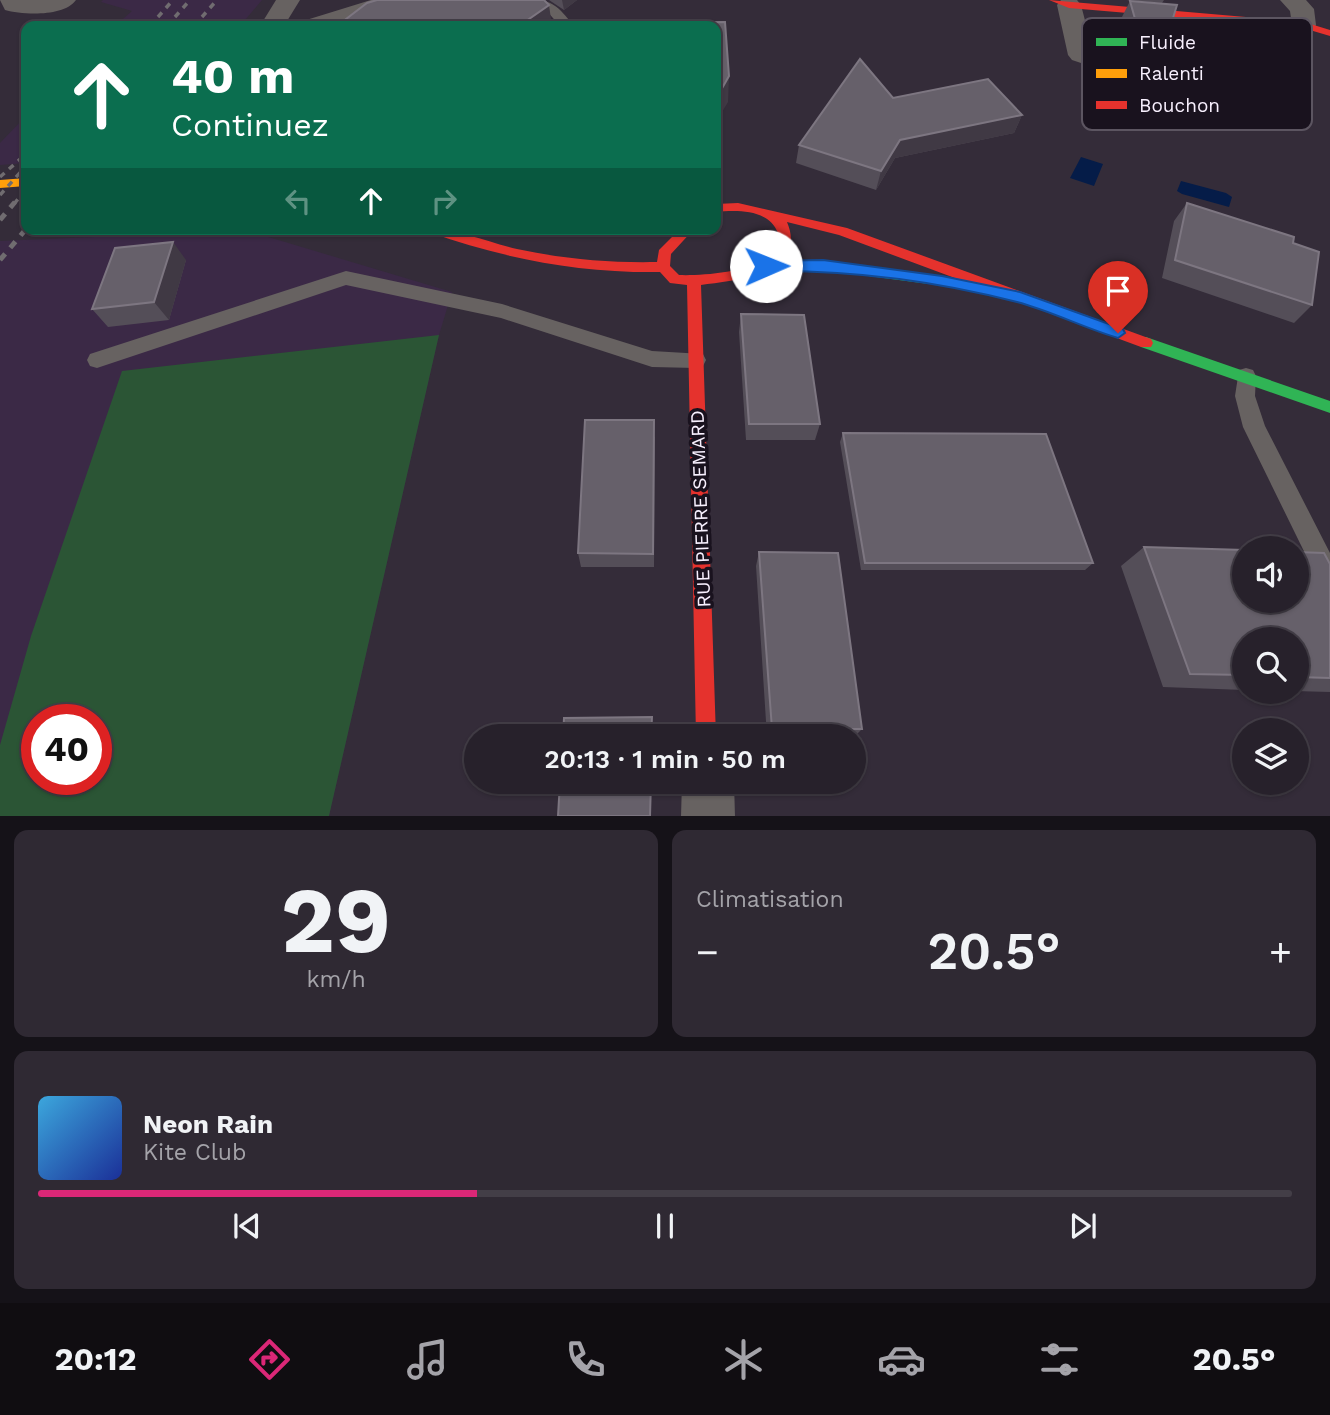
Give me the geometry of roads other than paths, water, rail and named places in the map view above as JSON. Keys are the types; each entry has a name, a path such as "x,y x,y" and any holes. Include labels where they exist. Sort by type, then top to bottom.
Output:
{"street":[{"path":"10,0 13,5 30,8 64,0"},
{"path":"275,21 288,0"},
{"path":"328,21 396,0"},
{"path":"1292,0 1302,9 1303,18"},
{"path":"1081,55 1061,2 1230,18"},
{"path":"1312,27 1330,33"},
{"path":"0,184 21,182"},
{"path":"721,208 748,206 842,231 1330,407"},
{"path":"766,266 780,253 785,243 785,233 770,214"},
{"path":"449,235 520,257 614,270 663,267"},
{"path":"682,235 664,253 663,267 674,279 694,281 766,266 823,265 942,281 1020,297"},
{"name":"RUE PIERRE SEMARD","path":"694,281 706,724"},
{"path":"708,794 708,816"}],"lane":[{"path":"540,0 550,6 563,21"},
{"path":"97,360 346,278 502,311 652,359 696,360"},
{"path":"1246,376 1245,396 1254,427 1330,578"}],"water":[{"path":"1081,157 1103,164 1094,186 1070,178"},
{"path":"1181,181 1226,193 1232,197 1229,207 1182,194 1177,191"}],"railway":[{"path":"154,21 173,0"},
{"path":"171,21 190,0"},
{"path":"198,21 217,0"},
{"path":"0,177 21,158"},
{"path":"0,195 21,172"},
{"path":"14,204 21,195"},
{"path":"0,220 15,202"},
{"path":"0,260 21,235"}]}
